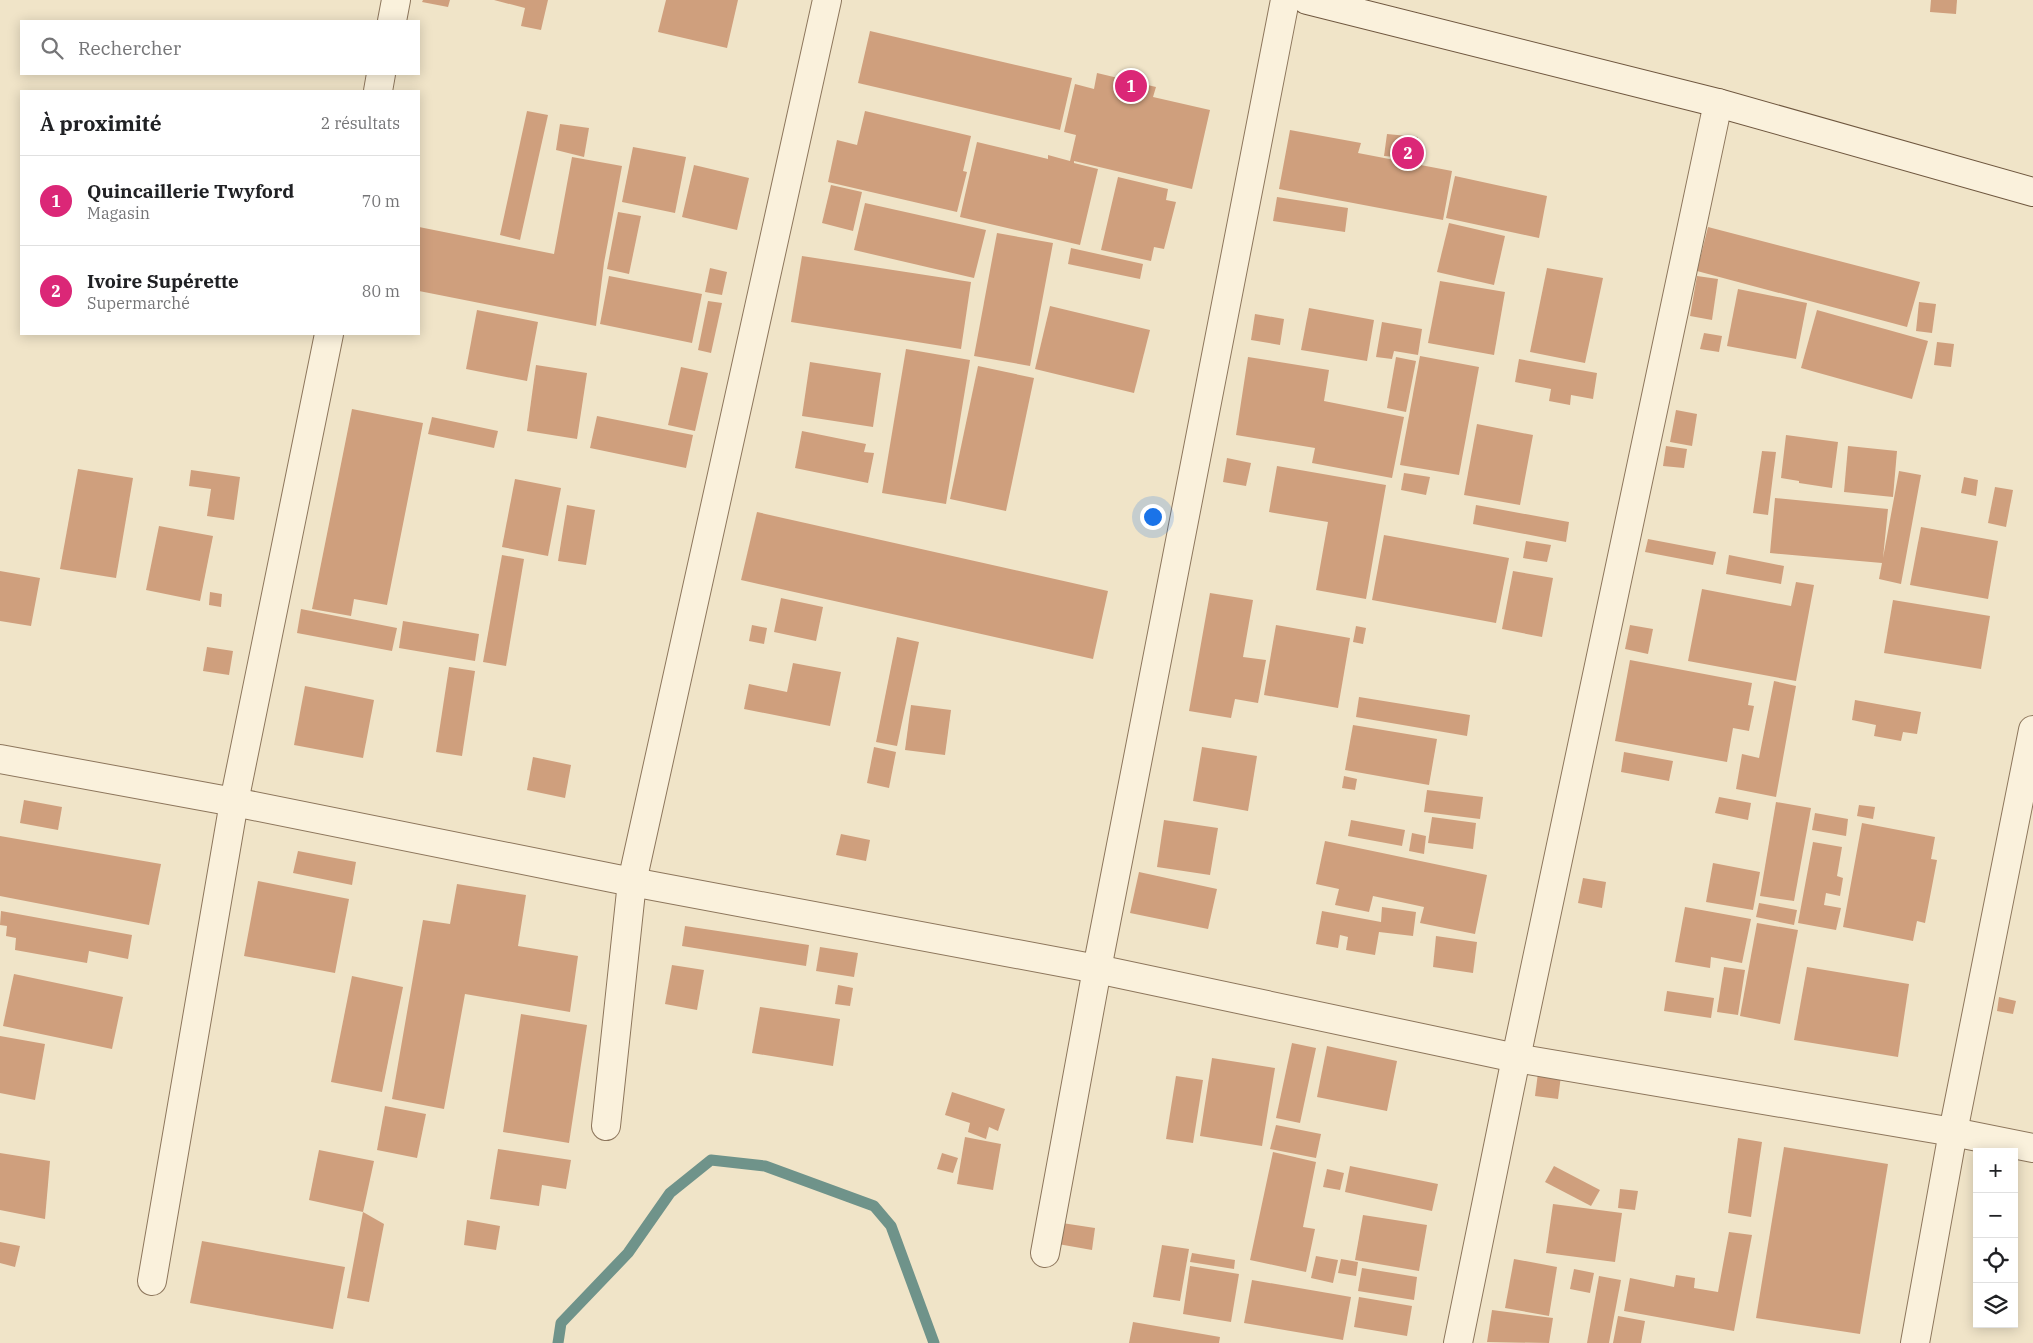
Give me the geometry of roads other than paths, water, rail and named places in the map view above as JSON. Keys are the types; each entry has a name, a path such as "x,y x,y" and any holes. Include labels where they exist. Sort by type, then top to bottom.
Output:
{"street":[{"path":"392,20 396,0"},
{"path":"606,1126 632,882 828,0"},
{"path":"1045,1253 1097,969 1285,0"},
{"path":"1307,0 1718,103 2033,192"},
{"path":"378,90 381,75"},
{"path":"1458,1343 1516,1058 1718,103"},
{"path":"152,1281 234,802 328,335"},
{"path":"1915,1343 1953,1132 2033,730"},
{"path":"0,759 234,802 632,882 1097,969 1516,1058 1953,1132 2033,1148"}],"waterway":[{"path":"558,1343 561,1323 628,1253 670,1193 711,1160 765,1166 874,1206 891,1226 934,1343"}],"place":[{"name":"Quincaillerie Twyford","path":"1131,86"},
{"name":"Ivoire Supérette","path":"1408,153"}]}
